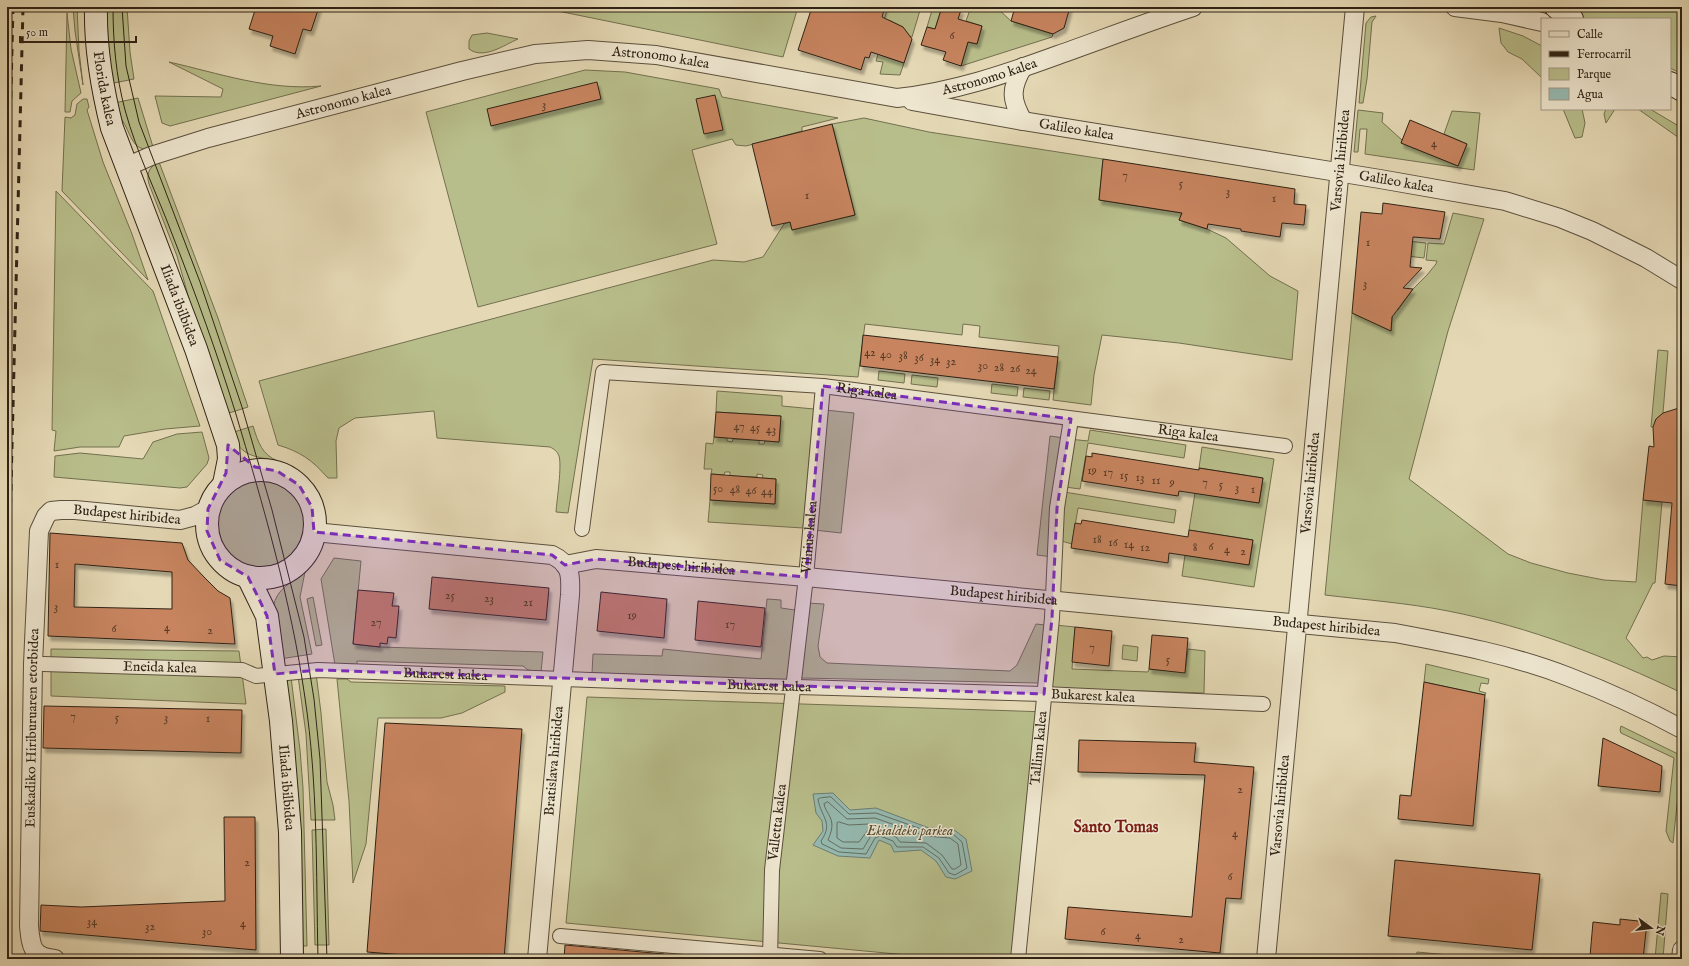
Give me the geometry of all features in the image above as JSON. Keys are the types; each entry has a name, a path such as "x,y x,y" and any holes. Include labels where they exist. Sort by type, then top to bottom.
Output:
{"main road":[{"name":"Florida kalea","path":"96,7 97,53 103,91 112,128 126,168"},
{"path":"1556,7 1571,18"},
{"path":"1671,84 1682,90"},
{"name":"Iliada ibilbidea","path":"126,168 191,335 228,445 229,459 224,484"},
{"path":"228,445 251,464 264,469 277,471 289,477 299,485 307,495 315,519 313,540 306,554 295,566 287,571 264,578 248,577 228,568 214,551 207,531 208,509 214,495 224,484 242,472 264,469"},
{"name":"Iliada ibilbidea","path":"266,616 272,594 281,577 287,571"},
{"name":"Iliada ibilbidea","path":"248,577 266,616 281,721 290,832 292,958"}],"street":[{"name":"Astronomo kalea","path":"126,168 151,156 208,138 468,69 535,54 588,50 656,55 897,98 918,96 960,87 1023,67 1193,7"},
{"name":"Varsovia hiribidea","path":"1266,959 1296,623 1355,7"},
{"path":"1455,7 1502,13 1541,22"},
{"name":"Galileo kalea","path":"1023,67 1015,80 1013,96 1017,110 1023,121"},
{"name":"Galileo kalea","path":"897,98 1023,121 1471,194 1529,208 1592,231 1646,258 1682,280"},
{"name":"Riga kalea","path":"582,529 603,372 823,386 1286,446"},
{"name":"Vilnius kalea","path":"794,687 806,577 823,386"},
{"name":"Tallinn kalea","path":"1018,959 1053,601 1057,508 1071,419"},
{"name":"Budapest hiribidea","path":"46,516 51,511 75,510 180,520 195,516 208,509"},
{"name":"Euskadiko Hiriburuaren etorbidea","path":"46,516 39,532 33,664 29,926 30,942 34,950 39,956 55,959"},
{"path":"314,532 552,554 560,559 565,565"},
{"name":"Budapest hiribidea","path":"565,565 596,559 806,577 1402,634 1475,649 1526,662 1568,676 1614,695 1682,729"},
{"name":"Bratislava hiribidea","path":"537,959 570,595 571,578 565,565"},
{"name":"Eneida kalea","path":"43,664 242,670 256,676 275,674"},
{"name":"Bukarest kalea","path":"275,674 318,670 794,687 1044,694 1263,704"},
{"name":"Valletta kalea","path":"770,957 772,870 794,687"},
{"path":"560,936 770,957 820,959"},
{"path":"1681,959 1682,950"}],"highlighted area":[{"path":"823,386 1071,419 1057,508 1052,618 1044,694 318,670 275,674 267,616 259,599 248,577 220,560 207,531 208,509 226,473 228,445 255,467 277,471 299,485 312,507 314,532 552,555 565,565 596,559 806,577"}],"green space":[{"path":"73,7 77,7 79,51 83,85 75,31"},
{"path":"104,7 127,7 130,52 134,79 109,84"},
{"path":"549,7 798,7 783,57 548,9"},
{"path":"888,7 921,7 912,37 905,34 903,27 889,20 883,23"},
{"path":"933,7 942,7 935,29 927,27"},
{"path":"971,7 997,8 1011,21 1053,34 1052,37 961,66 968,42 977,44 982,26 966,21"},
{"path":"1568,7 1682,7 1682,74 1671,68 1671,18 1584,18"},
{"path":"67,13 71,49 81,93 72,101 70,112 65,112"},
{"path":"1376,16 1372,22 1367,79 1363,103 1359,103 1366,23 1371,17"},
{"path":"1499,28 1523,36 1541,45 1541,77 1522,59 1508,52 1501,43"},
{"path":"487,33 518,39 500,48 487,52 475,52 469,49 469,41 472,35"},
{"path":"878,54 904,63 900,75 880,74 883,62 876,61"},
{"path":"169,62 263,84 302,87 321,86 170,126 162,123 155,96 221,97 223,89"},
{"path":"585,70 625,72 719,89 722,97 838,118 802,127 802,131 746,146 736,145 732,139 692,150 717,244 478,307 426,112"},
{"path":"138,98 153,147 147,149 134,143 117,112 114,103"},
{"path":"83,99 87,99 89,107 87,110 103,162 132,234 148,280 62,191 65,117 71,118 75,115 77,104"},
{"path":"1358,110 1383,113 1382,122 1402,140 1401,143 1458,166 1467,144 1444,134 1452,111 1480,113 1474,170 1365,154 1367,129 1360,129 1358,152 1354,152"},
{"path":"1563,110 1582,110 1585,123 1582,137 1575,138"},
{"path":"1606,110 1614,110 1606,123 1604,114"},
{"path":"1639,110 1652,110 1682,128 1682,140"},
{"path":"864,118 929,132 1103,159 1099,200 1182,213 1179,220 1207,229 1226,238 1270,276 1298,291 1292,360 1179,343 1102,335 1094,375 1091,405 1053,400 1059,346 979,337 980,326 963,324 962,335 865,324 858,377 593,359 568,513 556,512 560,461 558,454 554,449 550,447 437,438 434,411 355,418 339,428 336,441 337,478 328,478 306,457 278,445 259,381 713,260 744,262 763,257 784,224 790,222 792,230 855,215 832,124"},
{"path":"159,162 218,318 248,407 226,414 198,331 177,256 149,184 149,171"},
{"path":"56,191 153,291 200,426 165,429 124,436 119,447 80,447 54,451 56,431 52,430"},
{"path":"1453,213 1484,219 1448,331 1409,479 1508,554 1531,563 1568,573 1604,580 1636,582 1643,500 1662,502 1655,583 1653,583 1626,638 1643,658 1647,657 1652,660 1664,656 1682,657 1682,693 1597,655 1538,634 1509,626 1433,608 1325,595 1352,313 1391,331 1393,309 1398,310 1413,289 1436,264 1437,261 1426,260 1428,243 1444,244"},
{"path":"1408,241 1426,243 1424,258 1407,256"},
{"path":"1658,350 1668,351 1663,413 1656,419 1653,427 1651,427"},
{"path":"879,371 905,374 904,383 878,380"},
{"path":"912,375 938,378 937,387 911,384"},
{"path":"992,384 1018,387 1017,396 991,393"},
{"path":"1024,388 1050,391 1049,400 1023,397"},
{"path":"717,391 782,396 782,406 814,409 803,528 708,522 710,500 775,504 776,479 762,478 763,475 757,474 757,477 730,476 730,472 725,472 724,475 711,474 712,469 704,469 706,443 713,444 714,437 727,438 727,441 732,442 733,439 759,440 759,444 764,444 765,441 779,442 781,416 716,412"},
{"path":"825,410 854,413 841,533 814,530"},
{"path":"253,426 264,452 278,461 256,457 245,452 235,441 231,433"},
{"path":"1090,430 1186,445 1184,458 1088,443 1080,489 1065,487 1069,439 1088,441"},
{"path":"202,432 209,458 207,464 187,487 180,488 54,477 55,456 80,453 143,459 153,442 177,434"},
{"path":"1050,436 1064,438 1053,557 1037,555"},
{"path":"1202,447 1274,459 1254,587 1182,576 1185,555 1249,565 1253,540 1189,530 1195,493 1259,503 1263,478 1199,468"},
{"path":"261,480 278,484 292,493 301,507 305,524 301,541 292,555 278,564 261,568 244,564 230,555 221,541 217,524 221,507 230,493 244,484"},
{"path":"1064,492 1176,510 1174,523 1078,508 1072,544 1058,540"},
{"path":"334,558 361,561 353,644 380,647 543,652 541,672 528,670 523,666 357,661 357,665 335,665 321,579"},
{"path":"305,572 300,597 312,654 280,659 273,607 275,600 281,590"},
{"path":"313,597 322,645 316,646 307,599"},
{"path":"767,599 781,600 781,608 795,610 788,680 592,673 593,654 662,656 663,649 761,659"},
{"path":"807,603 824,604 818,646 820,657 827,663 1010,671 1017,665 1036,624 1045,625 1039,683 801,678"},
{"path":"1055,625 1075,627 1072,669 1148,672 1149,669 1185,672 1188,649 1205,651 1204,693 1050,688"},
{"path":"1123,645 1138,647 1137,661 1122,659"},
{"path":"51,649 239,651 246,704 51,696"},
{"path":"1426,664 1489,679 1488,684 1481,683 1479,691 1486,693 1485,695 1424,682"},
{"path":"316,673 327,782 335,820 311,820 306,734 298,676"},
{"path":"291,677 303,788 307,946 300,946 283,678"},
{"path":"337,679 347,679 351,682 505,686 505,692 462,713 441,718 378,718 366,844 353,883 349,801"},
{"name":"Ekialdeko parkea","path":"587,697 1048,712 1025,959 950,959 566,923"},
{"path":"1621,726 1682,756 1673,843 1670,841 1666,831 1674,758 1621,733"},
{"path":"326,829 329,945 315,945 312,830"},
{"path":"1661,893 1668,894 1663,959 1655,959"},
{"path":"1417,952 1491,959 1416,959"}],"water":[{"path":"833,793 850,810 876,808 929,828 953,829 966,839 972,871 955,879 946,877 936,861 921,850 894,852 891,845 879,840 870,858 838,856 813,845 823,831 822,821 816,813 813,794"}],"building":[{"path":"256,7 319,7 311,31 303,29 295,54 270,46 273,36 249,29"},
{"path":"812,7 885,7 882,17 903,27 912,39 904,63 871,52 869,58 865,57 861,70 798,50"},
{"path":"942,7 961,10 958,19 982,26 977,44 968,42 961,66 943,60 946,52 921,45 927,27 935,29"},
{"path":"1015,7 1070,7 1064,28 1053,34 1011,21"},
{"path":"597,82 601,99 491,126 487,109"},
{"path":"715,95 723,130 704,134 696,99"},
{"path":"1410,120 1467,144 1458,166 1401,143"},
{"path":"832,124 855,215 792,230 790,222 772,226 752,144"},
{"path":"1103,159 1295,189 1294,204 1306,205 1304,225 1282,223 1280,237 1208,224 1207,229 1179,220 1182,213 1099,200"},
{"path":"1383,203 1445,212 1440,239 1413,237 1410,267 1422,268 1403,288 1413,289 1392,317 1391,331 1352,313 1361,212 1382,214"},
{"path":"863,335 1058,357 1054,389 860,366"},
{"path":"1682,407 1682,586 1665,584 1672,503 1643,500 1649,446 1654,447 1653,427 1656,419 1663,413"},
{"path":"716,412 781,416 779,442 714,437"},
{"path":"1092,453 1199,470 1199,468 1263,478 1259,503 1179,491 1178,496 1082,481 1086,456 1092,457"},
{"path":"711,474 776,479 775,504 710,500"},
{"path":"1082,520 1188,537 1189,530 1253,540 1249,565 1169,553 1168,563 1071,548 1075,523 1081,524"},
{"path":"50,533 182,543 188,560 218,591 230,598 235,644 48,636","holes":["75,564 172,572 172,609 74,607"]},
{"path":"432,577 549,588 546,620 429,609"},
{"path":"358,590 394,593 392,606 399,606 396,638 388,637 387,644 380,643 380,647 353,644"},
{"path":"601,592 667,599 664,638 597,631"},
{"path":"698,601 765,608 761,647 695,640"},
{"path":"1075,627 1112,631 1109,666 1072,662"},
{"path":"1152,635 1188,638 1185,673 1149,669"},
{"path":"1424,682 1485,695 1473,826 1398,819 1400,795 1411,796"},
{"path":"44,706 242,710 241,753 43,748"},
{"path":"385,723 522,729 504,959 455,959 367,952"},
{"path":"1603,738 1662,766 1660,792 1598,786"},
{"path":"1079,740 1196,743 1194,762 1254,767 1241,899 1226,898 1220,953 1065,939 1068,907 1192,917 1205,775 1078,772"},
{"path":"224,817 255,817 256,950 40,931 41,905 81,907 225,901"},
{"path":"1395,860 1540,874 1532,950 1388,936"},
{"path":"1620,919 1647,922 1643,959 1590,956 1593,922 1620,925"},
{"path":"565,945 664,954 663,959 564,959"}],"tram line":[{"path":"113,7 116,59 119,84 125,110 142,159 168,223 214,346 228,389 266,517 292,625 305,698 312,763 316,828 318,959"},
{"path":"122,7 126,66 139,122 200,282 242,407 272,510 304,637 314,699 320,759 327,959"}],"railway":[{"path":"7,252 13,7"},
{"path":"7,645 23,7"}],"district":[{"name":"Santo Tomas","path":"1116,828"}]}
